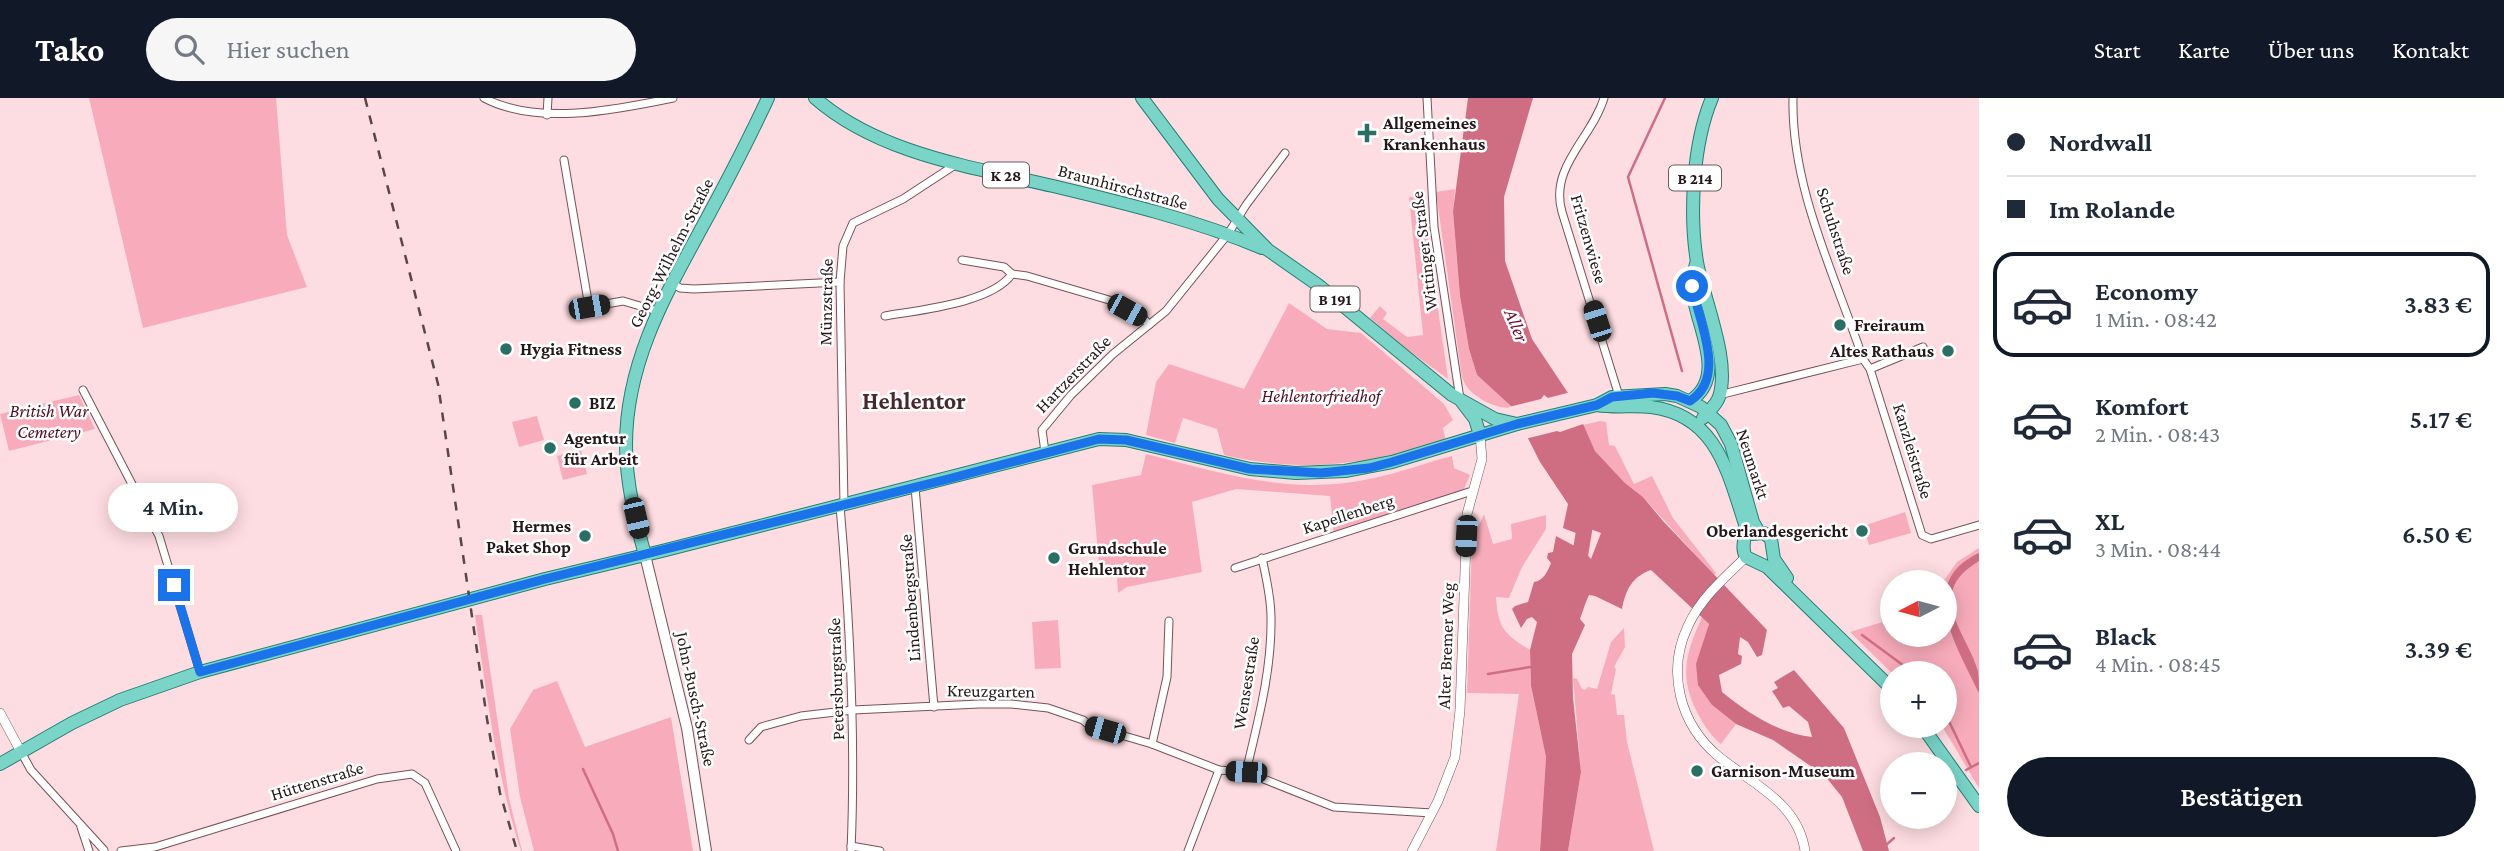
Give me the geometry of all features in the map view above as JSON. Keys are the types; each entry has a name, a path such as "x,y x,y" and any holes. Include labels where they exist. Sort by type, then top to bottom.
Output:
{"main road":[{"name":"Georg-Wilhelm-Straße","path":"645,555 632,502 627,464 627,419 637,368 657,311 747,143 768,98"},
{"name":"Braunhirschstraße","path":"815,98 842,120 874,136 958,163 1136,206 1207,227 1268,250"},
{"name":"B 191","path":"1142,98 1218,199 1268,250 1318,285 1460,399 1494,419 1517,424"},
{"name":"B 214","path":"1707,411 1716,405 1722,363 1697,260 1695,214 1696,160 1701,127 1712,98"},
{"path":"1207,227 1221,215 1218,199"},
{"name":"B 214","path":"1690,401 1699,395 1704,387 1708,364 1692,286 1697,260"},
{"name":"B 214","path":"1697,426 1707,411 1716,373 1715,337"},
{"name":"Neumarkt","path":"1592,406 1612,397 1653,393 1677,396 1707,411 1721,425 1731,444 1753,522 1759,532"},
{"name":"B 191","path":"1460,399 1475,419 1480,435"},
{"path":"0,764 72,723 120,700 200,672 476,597 842,506 1090,440 1117,439 1250,469 1321,473 1369,468 1517,424 1592,406"},
{"name":"Neumarkt","path":"1592,406 1663,409 1682,416 1697,426 1708,436 1724,463 1747,528 1746,538"},
{"path":"1772,554 1761,562 1753,562 1746,557 1743,547 1746,538 1759,532 1771,540 1772,554 1793,591"},
{"name":"John-Busch-Straße","path":"645,555 687,729 706,851"},
{"path":"1761,562 1880,677"},
{"path":"1931,738 1979,806"}],"street":[{"path":"484,98 518,112 547,115 626,107 673,98"},
{"path":"547,115 548,98"},
{"name":"Wittinger Straße","path":"1427,98 1434,227 1460,399"},
{"name":"Fritzenwiese","path":"1604,98 1594,123 1573,152 1558,191 1560,206 1619,397"},
{"name":"Schuhstraße","path":"1793,98 1792,126 1810,209 1863,359 1870,369"},
{"name":"Hartzerstraße","path":"1045,452 1042,430 1113,354 1166,311 1228,234 1284,153"},
{"path":"564,160 589,307 623,301 657,311"},
{"name":"Münzstraße","path":"842,506 840,282 843,246 853,223 902,199 958,163"},
{"path":"962,260 1004,267 1012,274 1109,300 1145,320 1149,325"},
{"path":"885,316 957,303 1004,286 1012,274"},
{"path":"672,283 680,288 694,289 840,282"},
{"path":"1870,369 1923,347"},
{"path":"1719,395 1863,359"},
{"name":"Kanzleistraße","path":"1870,369 1922,535 1931,539 1979,525"},
{"path":"83,390 159,536 200,672"},
{"name":"Alter Bremer Weg","path":"1412,851 1432,813 1455,757 1466,525 1472,491 1482,459 1480,435"},
{"name":"Lindenbergstraße","path":"915,487 934,707"},
{"name":"Kapellenberg","path":"1235,568 1472,491"},
{"name":"Petersburgstraße","path":"842,506 853,710 851,849"},
{"path":"1746,557 1721,581 1688,625 1678,657 1678,684 1684,710 1697,734 1708,746 1777,799 1799,829 1805,851"},
{"name":"Wensestraße","path":"1246,772 1265,691 1270,650 1271,615 1262,558"},
{"path":"1152,744 1167,677 1169,621"},
{"name":"Kreuzgarten","path":"748,740 761,727 802,716 853,710 1011,704 1048,708 1083,720 1090,726 1152,744 1219,771 1246,772 1334,807 1432,813"},
{"path":"0,713 31,770 103,851"},
{"path":"1188,851 1219,771"},
{"name":"Hüttenstraße","path":"143,850 377,779 412,774 425,783 456,851"},
{"path":"81,826 89,851"},
{"path":"851,849 880,851"},
{"path":"121,851 143,850"}],"green space":[{"path":"89,98 276,98 287,235 307,287 143,328"},
{"path":"1455,189 1453,211 1460,296 1469,349 1477,375 1512,407 1501,407 1482,399 1467,387 1462,377 1436,192"},
{"path":"1425,196 1428,239 1448,379 1370,318 1380,306 1387,313 1383,319 1407,337 1423,335 1409,197"},
{"name":"Hehlentorfriedhof","path":"1289,303 1327,329 1361,333 1444,404 1453,420 1443,428 1446,441 1362,461 1310,465 1254,461 1224,455 1217,429 1183,418 1175,443 1146,435 1156,382 1169,364 1244,389"},
{"name":"British War Cemetery","path":"79,395 95,429 9,451 0,414"},
{"path":"537,416 544,440 519,447 512,422"},
{"path":"1606,422 1609,445 1615,446 1634,484 1652,476 1673,518 1716,573 1714,575 1643,497 1625,483 1595,451 1583,425"},
{"path":"581,450 587,474 563,480 557,456"},
{"path":"1146,454 1229,475 1284,484 1340,484 1390,474 1452,456 1454,468 1470,475 1460,498 1334,537 1330,496 1236,489 1192,502 1202,572 1127,587 1118,593 1117,578 1100,576 1092,485 1141,475"},
{"path":"1905,512 1911,533 1869,545 1863,526"},
{"path":"1484,514 1493,544 1512,539 1511,524 1546,515 1546,529 1522,567 1509,598 1496,597 1498,616 1504,629 1530,650 1531,686 1546,757 1540,851 1496,851 1519,694 1467,693 1472,541"},
{"path":"1979,548 1979,788 1949,738 1957,738 1957,661 1880,661 1850,632 1880,623 1880,648 1956,648 1957,570 1951,570 1957,562"},
{"path":"475,615 482,615 509,798 522,851 512,822 499,764"},
{"path":"1702,617 1709,624 1705,640 1712,705 1736,724 1721,744 1700,718 1687,684 1689,652"},
{"path":"1058,620 1061,668 1035,669 1032,622"},
{"path":"1624,628 1625,647 1614,667 1616,669 1611,694 1615,695 1617,715 1624,715 1627,742 1654,851 1568,851 1581,772 1573,678 1577,679 1582,689 1597,689 1611,642"},
{"path":"557,681 585,747 671,717 693,851 534,851 520,797 510,729 533,690"}],"water":[{"name":"Aller","path":"1468,98 1533,98 1504,197 1505,261 1532,339 1572,399 1595,451 1625,483 1643,497 1767,630 1762,655 1757,657 1748,642 1740,637 1738,654 1742,656 1741,664 1719,675 1722,692 1764,721 1788,732 1812,737 1808,722 1789,706 1783,708 1772,691 1778,688 1774,682 1794,670 1844,728 1880,817 1880,829 1883,829 1889,851 1863,851 1842,797 1825,776 1773,740 1736,724 1712,705 1698,685 1696,664 1709,624 1651,570 1639,576 1631,585 1622,609 1595,596 1589,595 1586,601 1580,619 1585,625 1572,654 1573,698 1581,772 1568,851 1540,851 1546,757 1531,686 1530,650 1537,622 1532,617 1527,619 1521,628 1512,609 1528,602 1534,582 1547,572 1551,563 1547,558 1548,553 1553,552 1556,536 1584,551 1591,559 1601,533 1590,529 1586,537 1563,528 1568,504 1540,462 1512,407 1477,375 1469,349 1460,296 1453,211"},
{"path":"1979,553 1979,561 1962,574 1957,582 1957,570"},
{"path":"1957,623 1978,671 1979,693 1957,647"}],"pier":[{"path":"1571,392 1586,423 1560,432 1525,439 1509,407 1541,399 1544,395 1548,398"}],"waterway":[{"path":"1665,98 1628,177 1682,371"},
{"path":"1578,568 1585,525 1583,518"},
{"path":"1862,635 1897,661"},
{"path":"1488,674 1530,667"},
{"path":"1957,738 1971,767"},
{"path":"1966,770 1979,763"},
{"path":"583,769 618,851"},
{"path":"1886,845 1894,838"}],"railway":[{"path":"365,98 438,384 487,719 500,793 517,851"}],"place":[{"name":"Allgemeines Krankenhaus","path":"1367,133"},
{"name":"Freiraum","path":"1840,325"},
{"name":"Hygia Fitness","path":"506,349"},
{"name":"Altes Rathaus","path":"1948,351"},
{"name":"BIZ","path":"575,403"},
{"name":"Agentur für Arbeit","path":"550,448"},
{"name":"Oberlandesgericht","path":"1862,531"},
{"name":"Hermes Paket Shop","path":"585,536"},
{"name":"Grundschule Hehlentor","path":"1054,558"},
{"name":"Garnison-Museum","path":"1697,771"}],"district":[{"name":"Hehlentor","path":"914,401"}],"route":[{"path":"174,585 200,672 545,579 1099,439 1126,440 1272,472 1321,473 1369,468 1517,424 1597,405 1612,397 1653,393 1677,396 1690,401 1699,395 1704,387 1708,364 1692,286"}]}
